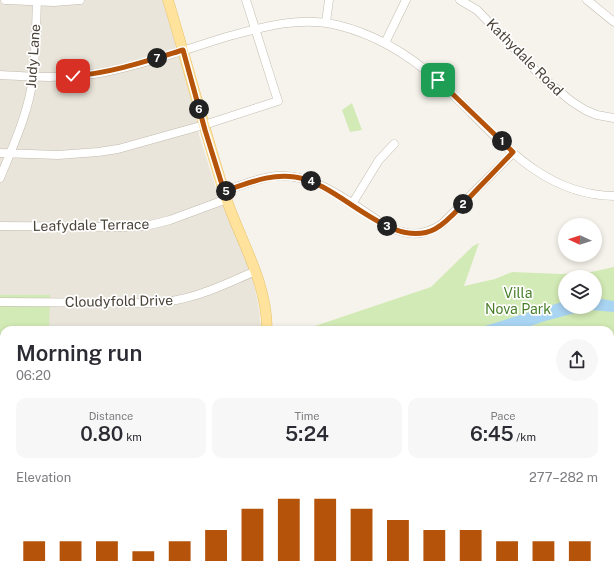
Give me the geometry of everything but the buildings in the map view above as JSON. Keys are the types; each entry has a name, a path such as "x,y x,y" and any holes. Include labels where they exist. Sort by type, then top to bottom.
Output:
{"main road":[{"path":"168,0 225,195 256,271 265,308 267,326"}],"street":[{"path":"5,0 80,0"},
{"path":"0,153 58,155 98,152 139,144 278,101 246,0"},
{"path":"326,22 329,0"},
{"path":"385,43 406,0"},
{"name":"Kathydale Road","path":"460,0 477,10 542,77 571,101 585,110 597,115 614,118"},
{"path":"587,0 614,22"},
{"name":"Judy Lane","path":"0,178 23,119 34,77 37,1"},
{"path":"0,75 34,77 73,76 105,72 276,24 308,21 326,22 352,29 385,43 423,68 438,80 529,167 555,183 573,190 590,194 614,196"},
{"path":"352,204 379,160 394,144"},
{"name":"Leafydale Terrace","path":"0,226 146,226 170,220 263,179 276,176 286,176 307,179 317,183 398,232 408,234 426,232 434,230 450,218 513,152"},
{"name":"Cloudyfold Drive","path":"0,302 169,302 196,296 256,271"},
{"path":"0,507 0,529"}],"shaded area":[{"path":"0,0 163,0 176,47 174,49 135,61 178,56 181,59 196,116 199,135 218,195 248,264 254,284 261,326 49,326 49,295 0,295"}],"green space":[{"path":"352,103 362,130 350,132 342,110"},
{"name":"Villa Nova Park","path":"479,243 464,286 495,279 512,272 558,274 558,314 602,314 602,270 600,270 614,267 614,326 315,326 431,287 473,246"},
{"path":"0,295 50,295 49,326 0,326"}],"water":[{"path":"602,299 614,301 614,312 602,311"},
{"path":"558,303 558,314 571,314 531,326 485,326"}],"route":[{"path":"73,76 88,75 122,68 183,50 205,130 224,191 276,176 307,179 317,183 386,226 398,232 408,234 417,234 434,230 450,218 513,152 438,80"}]}
